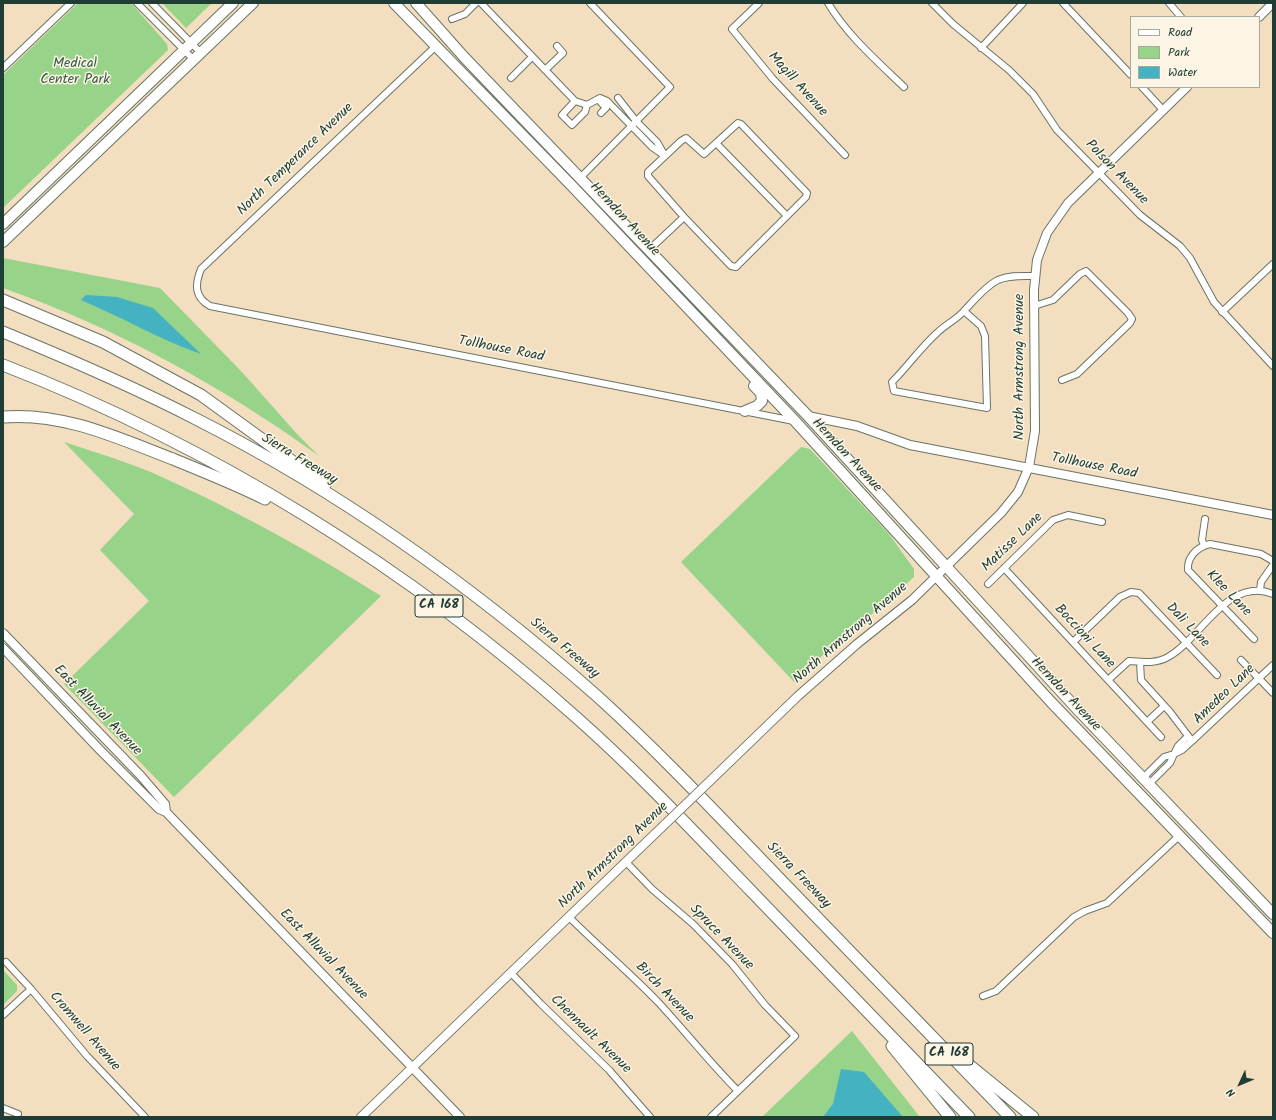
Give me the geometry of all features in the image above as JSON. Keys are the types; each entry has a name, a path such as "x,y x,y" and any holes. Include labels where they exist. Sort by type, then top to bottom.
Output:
{"highway":[{"path":"3,300 103,342 201,395 311,474 359,514"},
{"name":"Sierra Freeway","path":"3,332 99,372 200,421 255,450 359,514 404,544 481,600 595,695 667,763 1010,1117"},
{"name":"CA 168","path":"3,367 24,373 138,424 206,458 297,510 430,599 552,697 605,744 699,837 969,1117"},
{"path":"3,416 45,418 74,424 119,438 259,496 384,567"},
{"path":"887,990 997,1089 1033,1117"},
{"path":"872,1016 885,1037 950,1117"}],"main road":[{"path":"3,224 233,3"},
{"path":"3,242 254,3"},
{"name":"Herndon Avenue","path":"394,3 573,187 795,421 1065,717 1273,933"},
{"name":"Herndon Avenue","path":"416,3 464,57 650,249 808,416 1146,781 1273,914"},
{"path":"510,122 538,143 571,176 580,178"},
{"path":"573,187 581,187 612,220 650,249"},
{"path":"745,411 756,406 762,397 762,393 743,374 741,364 750,367 781,398 789,396"},
{"path":"795,421 806,425 878,502 888,502"},
{"path":"1065,717 1102,746 1136,782 1144,786 1146,781"},
{"path":"1179,836 1184,834 1189,836 1217,866 1242,882"}],"street":[{"path":"3,68 71,3"},
{"path":"137,3 198,56"},
{"path":"152,3 198,56"},
{"path":"452,19 465,14 476,3"},
{"path":"481,3 576,101 586,105"},
{"path":"580,178 670,87 590,3"},
{"name":"Magill Avenue","path":"759,3 732,29 773,79 845,155"},
{"path":"828,3 837,18 904,87"},
{"name":"Polson Avenue","path":"932,3 953,24 1009,70 1033,94 1057,130 1100,172 1140,215 1180,246 1190,258 1208,293 1222,312 1273,366"},
{"path":"981,48 1023,3"},
{"path":"1063,3 1130,74"},
{"path":"1169,3 1180,16"},
{"path":"1260,16 1271,4"},
{"name":"North Temperance Avenue","path":"203,302 197,293 196,280 201,269 436,46"},
{"path":"545,70 563,53 557,46"},
{"path":"511,78 532,57"},
{"path":"1143,88 1163,110"},
{"name":"North Armstrong Avenue","path":"361,1117 798,696 857,644 912,600 1010,504 1018,492 1029,467 1035,430 1034,276 1041,245 1054,221 1068,203 1186,88"},
{"path":"586,105 599,98 607,101 652,147 665,156"},
{"path":"599,98 606,108 601,113"},
{"path":"618,98 636,121 657,142 665,156"},
{"path":"576,101 562,115 572,125 585,112 586,105"},
{"path":"738,123 741,124 807,193 806,197 733,268 684,217 648,176 648,172 686,138 704,154 716,143 738,123"},
{"path":"716,143 787,216"},
{"path":"650,249 684,217"},
{"path":"1222,312 1273,264"},
{"path":"1034,306 1053,300 1080,274 1086,271 1128,313 1132,319 1130,323 1077,374 1062,380"},
{"path":"964,311 981,326 986,336 987,408 894,391 892,382 907,368 922,348 938,331 954,320 998,280 1017,276 1034,276"},
{"name":"Tollhouse Road","path":"203,302 218,308 795,421"},
{"name":"Tollhouse Road","path":"808,416 856,426 910,445 1273,515"},
{"name":"Matisse Lane","path":"988,584 1053,520 1068,515 1102,522"},
{"path":"1205,519 1202,540 1204,545 1210,544 1261,554 1273,560"},
{"name":"Klee Lane","path":"1204,545 1190,556 1187,564 1188,570 1254,639"},
{"path":"1260,591 1261,582 1273,565"},
{"name":"Boccioni Lane","path":"1004,568 1160,737"},
{"path":"1108,680 1126,662 1149,663 1167,658 1223,606 1238,595 1260,591 1273,594"},
{"name":"Dali Lane","path":"1073,642 1120,597 1131,592 1139,593 1217,675"},
{"name":"East Alluvial Avenue","path":"3,633 141,776 165,804 166,812"},
{"name":"East Alluvial Avenue","path":"3,648 116,766 159,809 166,812 460,1117"},
{"path":"1241,660 1273,693"},
{"path":"1140,662 1141,680 1190,738"},
{"name":"Amedeo Lane","path":"1146,781 1170,763 1174,754 1182,750 1190,738 1273,665"},
{"path":"1147,722 1164,706"},
{"path":"983,996 996,990 1074,917 1085,911 1107,903 1179,836"},
{"name":"Spruce Avenue","path":"626,862 727,959 794,1036 738,1091"},
{"name":"Birch Avenue","path":"569,916 592,941 657,1001 716,1069 738,1091"},
{"name":"Cromwell Avenue","path":"6,962 31,989 87,1056 145,1117"},
{"name":"Chennault Avenue","path":"511,972 541,1004 604,1064 650,1117"},
{"path":"3,1015 31,989"},
{"path":"711,1117 738,1091"},
{"path":"3,1108 18,1114"}],"green space":[{"name":"Medical Center Park","path":"78,3 131,3 167,44 168,50 3,208 3,75"},
{"path":"162,3 212,3 186,28"},
{"path":"3,258 160,288 241,371 297,434 319,456 245,406 167,361 86,321 3,288"},
{"path":"64,442 114,458 192,491 274,533 381,596 174,797 64,684 149,601 100,550 134,514"},
{"path":"801,447 810,449 889,534 914,569 914,577 881,607 836,642 795,683 681,562"},
{"path":"3,970 17,985 17,991 3,1005"},
{"path":"852,1031 920,1117 762,1117"}],"water":[{"path":"86,295 117,297 153,308 201,354 171,342 81,300"},
{"path":"841,1069 864,1072 903,1117 823,1117 833,1104"}]}
